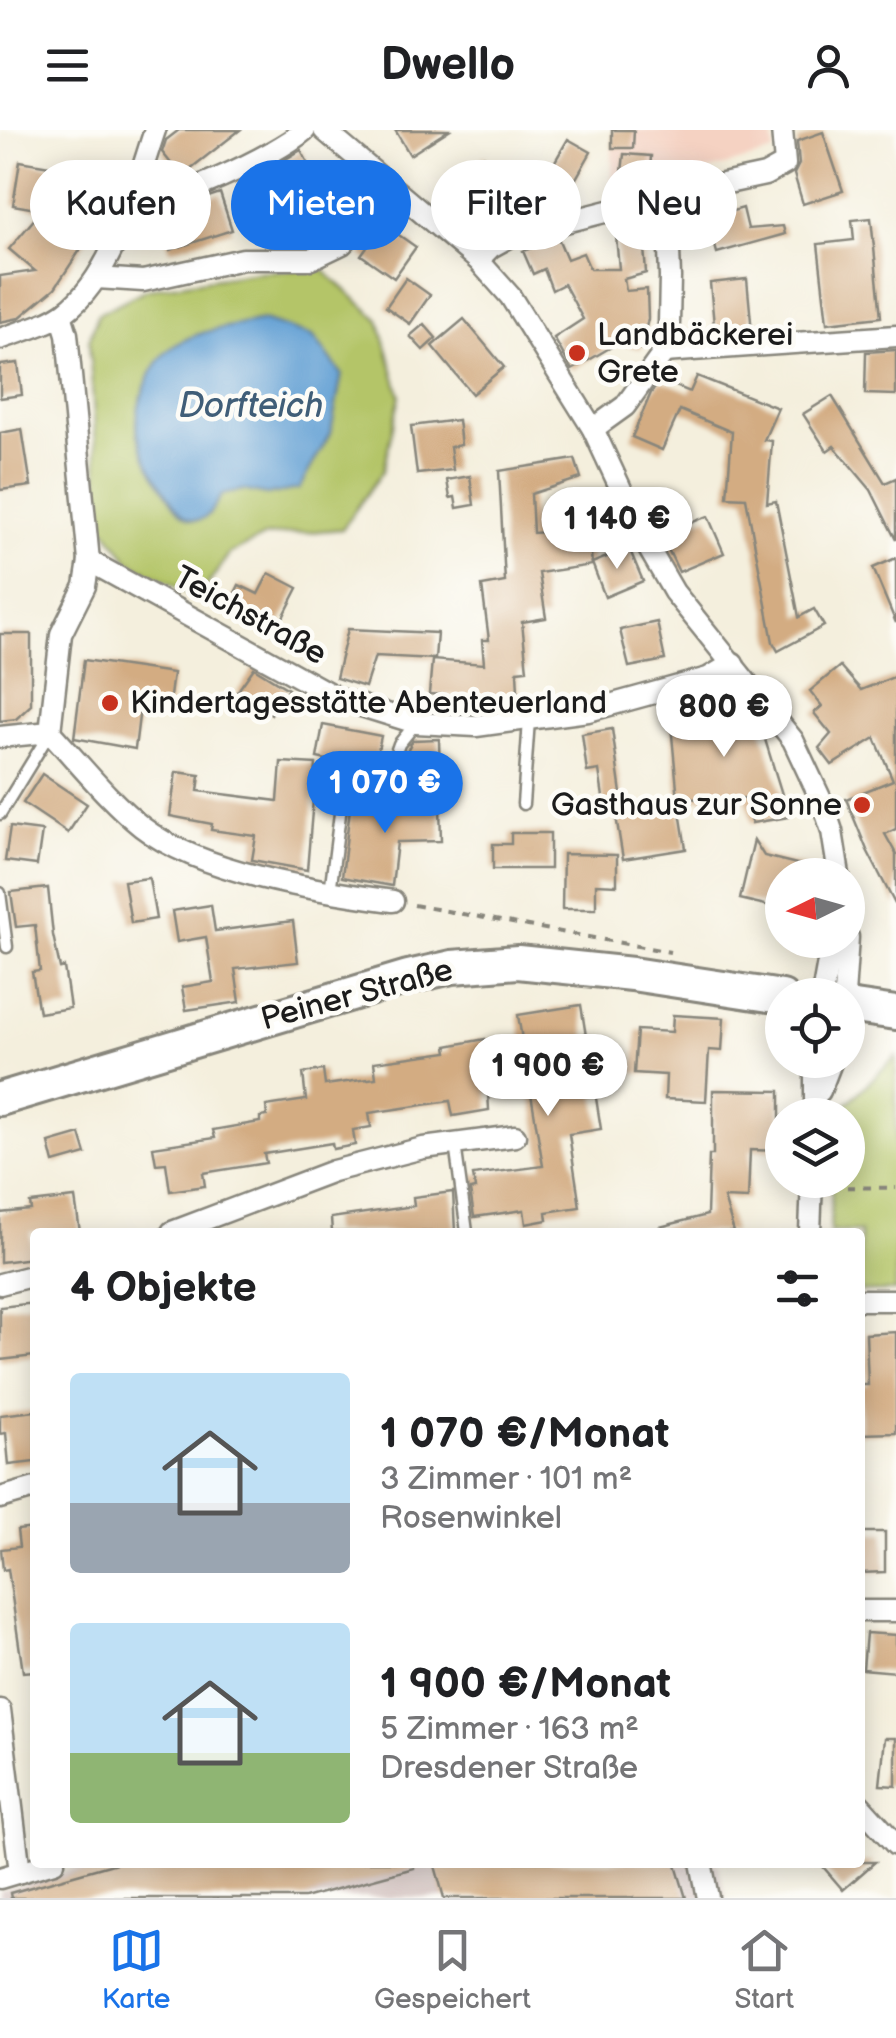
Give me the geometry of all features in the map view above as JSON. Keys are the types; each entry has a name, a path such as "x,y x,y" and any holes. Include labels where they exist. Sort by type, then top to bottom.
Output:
{"main road":[{"name":"Peiner Straße","path":"0,1099 408,977 452,968 518,962 765,994"},
{"path":"865,1008 896,1013"}],"street":[{"path":"145,160 155,130"},
{"path":"211,179 305,130"},
{"path":"324,130 359,160"},
{"path":"343,146 360,130"},
{"path":"737,182 765,176 784,164 782,130"},
{"path":"411,205 478,260 510,296 593,429 674,592 793,740 823,804 836,858"},
{"path":"478,260 510,236 601,213"},
{"path":"0,339 62,315 82,299 109,250"},
{"path":"97,278 143,282 243,259 311,259 330,250"},
{"path":"593,429 626,406 664,352 670,292 669,250"},
{"path":"62,315 89,561 85,586 61,634 50,732 114,802 175,848 221,865 330,893 393,901"},
{"path":"664,352 896,336"},
{"name":"Teichstraße","path":"89,561 339,699 416,723 476,726 622,704 708,678 734,663"},
{"path":"0,737 50,732"},
{"path":"183,1228 334,1171 423,1148 515,1136"},
{"path":"810,1228 811,1198"},
{"path":"0,1284 30,1276"},
{"path":"865,1300 896,1300"},
{"path":"0,1498 30,1489"},
{"path":"865,1610 896,1611"},
{"path":"0,1710 10,1875"},
{"path":"865,1811 896,1845"},
{"path":"703,1868 708,1898"}],"lane":[{"path":"523,804 529,720"},
{"path":"330,893 342,798 347,791 388,775 399,744 416,723"},
{"path":"0,814 50,732"},
{"path":"0,893 7,947"},
{"path":"455,1144 466,1228"}],"path":[{"path":"393,901 669,950 678,981"},
{"path":"865,1186 896,1188"}],"shaded area":[{"path":"612,130 772,130 774,152 737,163 612,160"},
{"path":"81,1868 719,1868 726,1898 0,1898 0,1891"}],"green space":[{"path":"321,268 379,320 400,395 383,471 342,529 266,536 229,554 198,599 129,561 101,523 89,341 98,314 147,289 256,272"},
{"path":"896,1056 896,1291 865,1292 865,1228 830,1228 831,1198 865,1198 865,1098 853,1098"}],"water":[{"name":"Dorfteich","path":"263,320 313,336 342,374 331,432 299,489 266,495 243,490 222,495 205,517 192,520 173,503 143,451 137,423 146,386 158,362 184,340"}],"building":[{"path":"179,130 240,130 202,160 168,160 162,152 166,140"},
{"path":"395,130 449,130 410,155"},
{"path":"612,130 634,130 633,148 612,148"},
{"path":"823,132 843,191 803,204 794,174 799,164 797,141"},
{"path":"568,139 591,152 581,170 581,160 556,160"},
{"path":"301,150 306,160 285,160"},
{"path":"624,154 651,156 651,160 623,160"},
{"path":"20,161 30,163 30,208 13,205"},
{"path":"220,193 231,230 211,237 211,196"},
{"path":"743,208 748,229 783,226 785,234 737,247 737,210"},
{"path":"871,218 881,317 827,323 818,244 854,240 852,220"},
{"path":"30,224 30,250 80,250 55,288 19,318 0,322 0,276 35,271 9,249"},
{"path":"411,244 416,247 394,278 361,255 365,250 411,250"},
{"path":"563,250 567,259 583,253 590,269 619,269 617,250 644,250 646,273 624,279 626,291 647,289 648,319 641,349 618,343 572,370 554,338 583,319 564,284 552,290 544,269 533,274 523,251"},
{"path":"406,278 430,295 410,324 386,307"},
{"path":"747,279 752,332 715,335 710,283"},
{"path":"464,319 504,367 472,394 432,346"},
{"path":"424,324 436,338 423,350 410,336"},
{"path":"896,350 896,395 865,394 866,352"},
{"path":"18,363 22,395 0,398 0,365"},
{"path":"697,376 778,408 764,440 772,441 767,503 776,501 799,617 814,609 824,626 778,651 773,642 746,498 727,497 732,432 680,410 662,450 632,437 651,393 661,380 690,392"},
{"path":"832,396 885,483 896,478 896,540 871,490 834,446 827,451 803,414"},
{"path":"458,420 461,445 450,447 453,470 417,474 411,426"},
{"path":"22,429 31,486 0,490 0,433"},
{"path":"575,459 581,478 531,494 533,533 546,532 546,538 589,532 592,565 539,573 546,618 522,622 527,670 517,671 518,693 472,697 429,694 432,660 484,664 482,640 489,640 482,586 505,582 499,471"},
{"path":"470,476 474,505 457,508 455,497 450,498 447,480"},
{"path":"681,508 688,524 708,516 724,553 679,572 654,520"},
{"path":"629,548 643,581 605,597 592,563"},
{"path":"896,558 896,623 873,568"},
{"path":"269,573 298,588 276,631 228,607 239,585 258,594"},
{"path":"657,622 665,660 629,667 620,630"},
{"path":"348,629 437,633 435,659 375,656 365,687 336,678"},
{"path":"0,634 31,634 31,705 16,719 0,721"},
{"path":"84,660 173,673 168,712 140,708 135,749 74,738"},
{"path":"840,666 861,690 896,676 896,829 885,834 896,854 896,906 846,799 893,780 875,738 832,765 819,748 831,734 814,713 822,706 810,691"},
{"path":"254,668 288,689 271,714 237,692"},
{"path":"711,694 714,726 756,716 759,720 789,817 752,823 746,798 678,799 669,703"},
{"path":"323,725 381,736 374,769 317,758"},
{"path":"612,729 623,808 678,799 686,849 623,859 615,810 605,811 599,770 587,772 582,734"},
{"path":"439,739 440,781 404,775 404,756 413,740"},
{"path":"281,762 316,764 307,870 252,860 256,836 211,830 212,824 170,816 176,772 200,775 198,791 278,801"},
{"path":"42,774 87,804 68,833 23,803"},
{"path":"359,797 440,805 441,841 397,842 392,886 342,877 351,800"},
{"path":"10,827 42,831 37,865 5,861"},
{"path":"511,833 550,833 550,869 493,869 493,844 511,844"},
{"path":"754,840 764,856 772,858 765,858 765,905 740,899"},
{"path":"563,854 617,855 617,885 596,884 596,909 562,909"},
{"path":"149,878 156,919 131,923 124,881"},
{"path":"48,888 53,935 60,968 64,967 70,1008 39,1013 32,972 40,971 35,925 16,927 11,892"},
{"path":"211,905 215,931 293,921 298,962 235,969 240,1002 186,1010 182,987 213,982 206,937 177,942 172,911"},
{"path":"581,1005 601,1129 569,1134 580,1207 546,1212 547,1220 526,1224 524,1210 474,1217 470,1190 475,1189 473,1175 543,1166 518,1015"},
{"path":"673,1015 724,1018 722,1051 709,1050 706,1101 665,1099 666,1075 634,1073 637,1030 672,1032"},
{"path":"485,1039 489,1110 453,1116 450,1101 369,1113 371,1127 353,1130 355,1145 333,1149 332,1143 264,1154 266,1163 203,1173 205,1186 170,1191 166,1163 156,1164 153,1147 215,1138 213,1130 260,1122 260,1117 267,1116 266,1106 306,1100 303,1073 323,1070 325,1085 376,1078 374,1062 448,1052 447,1046"},
{"path":"713,1090 780,1091 780,1098 765,1098 765,1150 750,1150 748,1199 724,1198 733,1228 660,1228 707,1215 709,1155 713,1155"},
{"path":"80,1134 86,1154 54,1163 49,1143"},
{"path":"453,1192 455,1228 332,1228 331,1218 414,1206 413,1197"},
{"path":"75,1198 79,1228 30,1228 30,1258 0,1262 0,1213 31,1210 30,1203"},
{"path":"30,1304 30,1357 0,1360 0,1307"},
{"path":"896,1332 896,1433 865,1434 866,1334"},
{"path":"30,1412 30,1463 9,1465 6,1433 0,1434 0,1415"},
{"path":"30,1529 30,1671 23,1672 8,1569 3,1570 1,1549 19,1547 17,1530"},
{"path":"865,1532 885,1532 885,1572 865,1573"},
{"path":"866,1633 896,1635 896,1672 865,1669"},
{"path":"885,1738 896,1738 896,1786 880,1785"},
{"path":"865,1862 875,1862 843,1890 824,1868 865,1868"},
{"path":"99,1868 414,1868 304,1898 11,1898 10,1893"},
{"path":"436,1868 677,1868 686,1898 444,1898"}],"place":[{"name":"Landbäckerei Grete","path":"577,353"},
{"name":"Kindertagesstätte Abenteuerland","path":"110,703"},
{"name":"Gasthaus zur Sonne","path":"862,805"}]}
